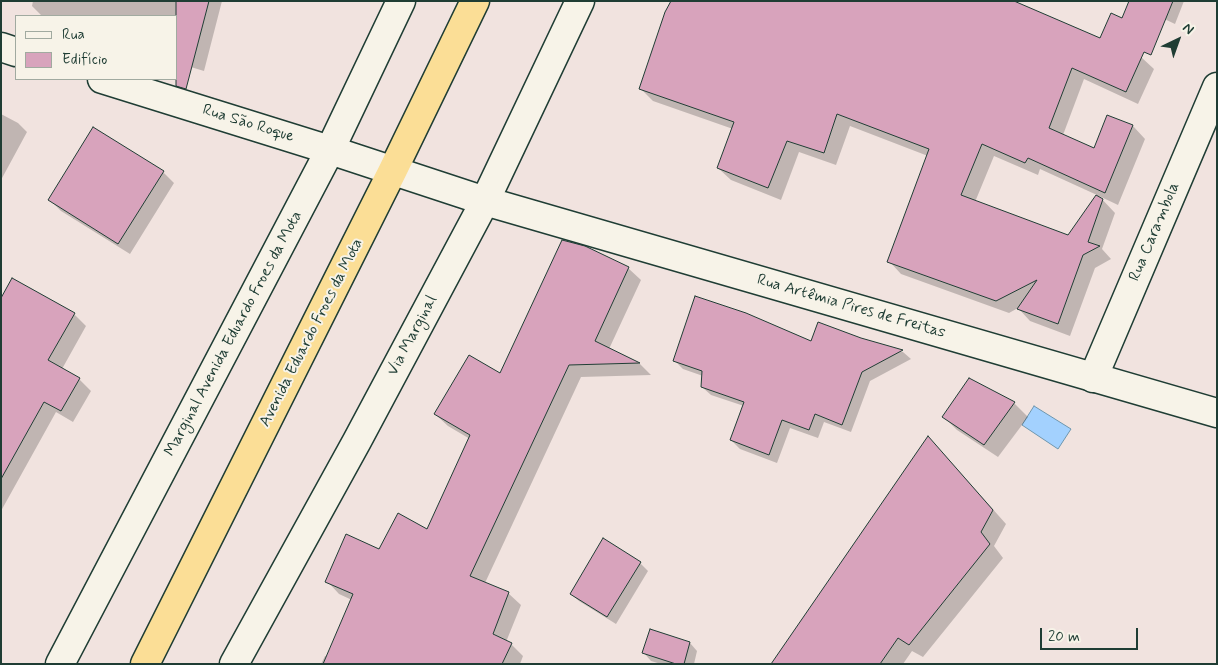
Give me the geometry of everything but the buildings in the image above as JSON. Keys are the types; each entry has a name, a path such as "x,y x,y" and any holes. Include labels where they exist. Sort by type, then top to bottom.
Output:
{"highway":[{"name":"Avenida Eduardo Froes da Mota","path":"145,664 394,170 476,1"}],"street":[{"name":"Marginal Avenida Eduardo Froes da Mota","path":"60,664 330,150 401,1"},
{"name":"Via Marginal","path":"234,664 358,441 485,201 580,1"},
{"path":"1,47 15,52"},
{"name":"Rua São Roque","path":"105,80 394,170"},
{"name":"Rua Carambola","path":"1093,378 1217,87"},
{"name":"Rua Artêmia Pires de Freitas","path":"394,170 485,201 1217,413"}],"water":[{"path":"1034,406 1071,429 1058,449 1022,425"}]}
